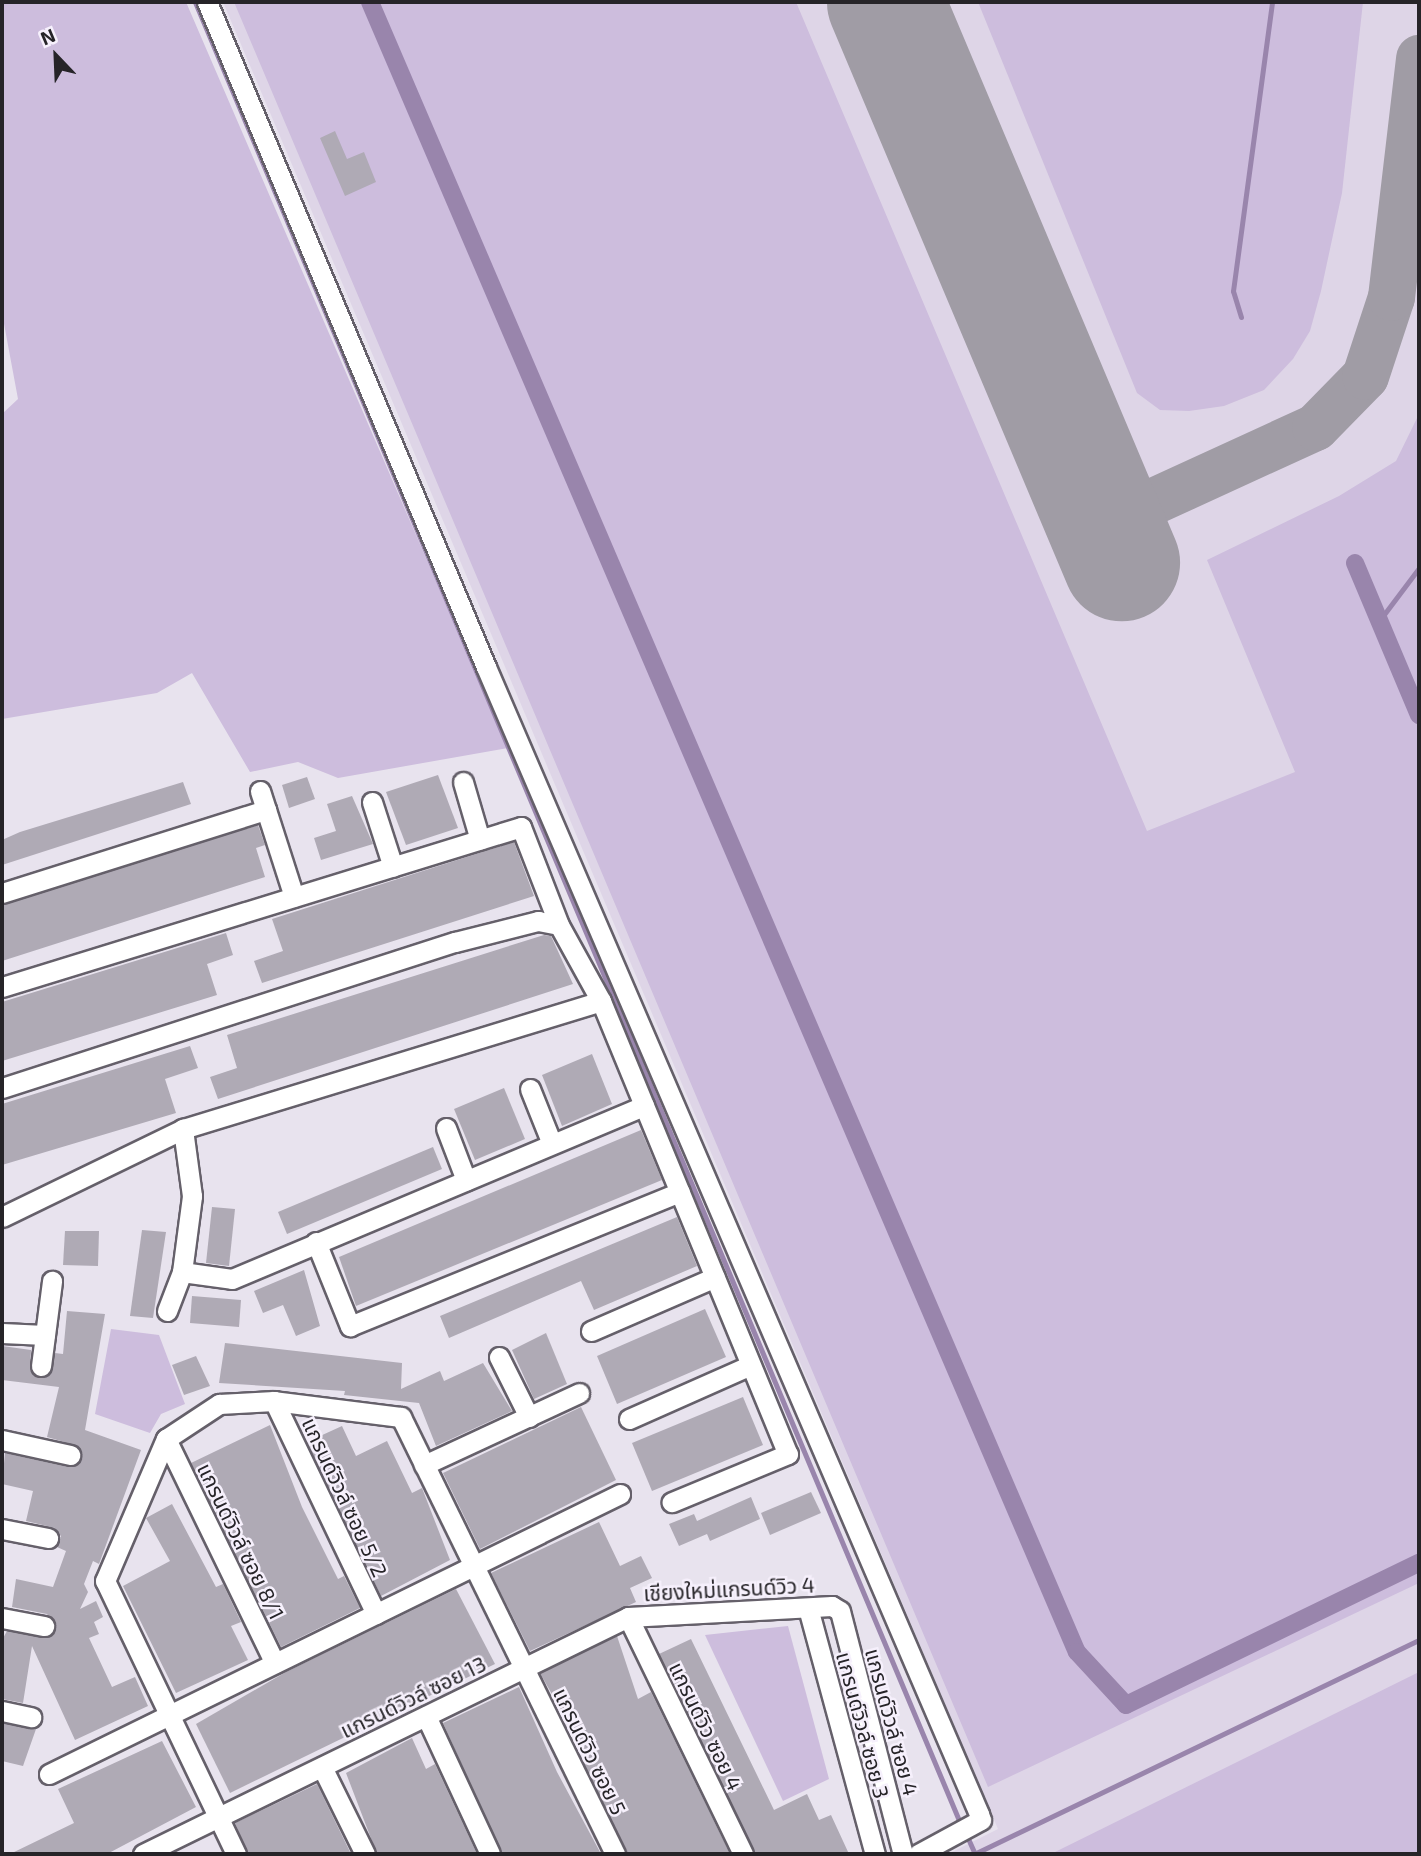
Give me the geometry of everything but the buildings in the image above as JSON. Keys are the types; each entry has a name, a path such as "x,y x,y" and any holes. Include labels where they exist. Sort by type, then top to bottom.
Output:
{"street":[{"path":"207,2 486,667 979,1814 977,1822 918,1854"},
{"path":"463,782 480,840"},
{"path":"2,893 263,800 294,897"},
{"path":"372,802 393,867"},
{"path":"2,987 521,827 559,925 601,1001 788,1454 672,1502"},
{"path":"2,1088 455,942 537,921 559,925"},
{"path":"2,1217 183,1129 601,1001"},
{"path":"530,1089 552,1144"},
{"path":"182,1272 232,1279 644,1106"},
{"path":"446,1128 467,1180"},
{"path":"167,1311 182,1272 192,1196 183,1129"},
{"path":"316,1242 351,1326 680,1192"},
{"path":"591,1331 715,1278"},
{"path":"41,1366 52,1281"},
{"path":"2,1333 45,1335"},
{"path":"499,1357 528,1417"},
{"path":"629,1419 751,1365"},
{"path":"424,1465 579,1393"},
{"path":"236,1854 105,1581 166,1439 219,1404 274,1401"},
{"name":"แกรนด์วิว ซอย 5","path":"274,1401 401,1417 615,1854"},
{"name":"แกรนด์วิวล์ ซอย 5/2","path":"274,1401 376,1614"},
{"name":"แกรนด์วิวล์ ซอย 8/1","path":"166,1439 275,1663"},
{"path":"2,1440 71,1455"},
{"path":"49,1774 620,1494"},
{"path":"2,1529 48,1538"},
{"name":"เชียงใหม่แกรนด์วิว 4","path":"628,1617 832,1606"},
{"name":"แกรนด์วิวล์ ซอย 4","path":"832,1606 840,1611 903,1854"},
{"name":"แกรนด์วิวล์ ซอย 3","path":"808,1608 875,1854"},
{"name":"แกรนด์วิวล์ ซอย 13","path":"143,1854 628,1617"},
{"name":"แกรนด์วิว ซอย 4","path":"628,1617 743,1854"},
{"path":"2,1618 44,1626"},
{"path":"2,1711 31,1717"},
{"path":"426,1716 490,1854"},
{"path":"322,1767 365,1854"}],"shaded area":[{"path":"2,2 186,2 508,748 338,778 298,762 250,772 192,673 157,693 2,719 2,414 18,399 2,313"},
{"path":"223,2 1419,2 1419,1854 948,1854 998,1829"},
{"path":"234,2 796,2 1147,831 1295,772 1207,560 1339,496 1396,461 1419,414 1419,1583 988,1787"},
{"path":"978,2 1363,2 1342,193 1321,291 1310,331 1293,359 1264,390 1224,406 1189,411 1160,410 1137,393"},
{"path":"111,1329 159,1335 185,1404 161,1414 150,1433 95,1414"},
{"path":"788,1626 829,1779 783,1801 705,1635"},
{"path":"1419,1672 1419,1854 1051,1854"}],"waterway":[{"path":"195,2 961,1825"},
{"path":"370,2 1077,1652 1126,1705 1419,1563"},
{"path":"1241,317 1233,291 1272,2"},
{"path":"1355,563 1419,715"},
{"path":"1379,621 1419,568"},
{"path":"974,1854 1419,1640"},
{"path":"966,1834 975,1854"}],"taxiway":[{"path":"1105,523 1315,427 1365,376 1391,297 1419,58"}],"runway":[{"path":"885,2 1121,562"}]}
